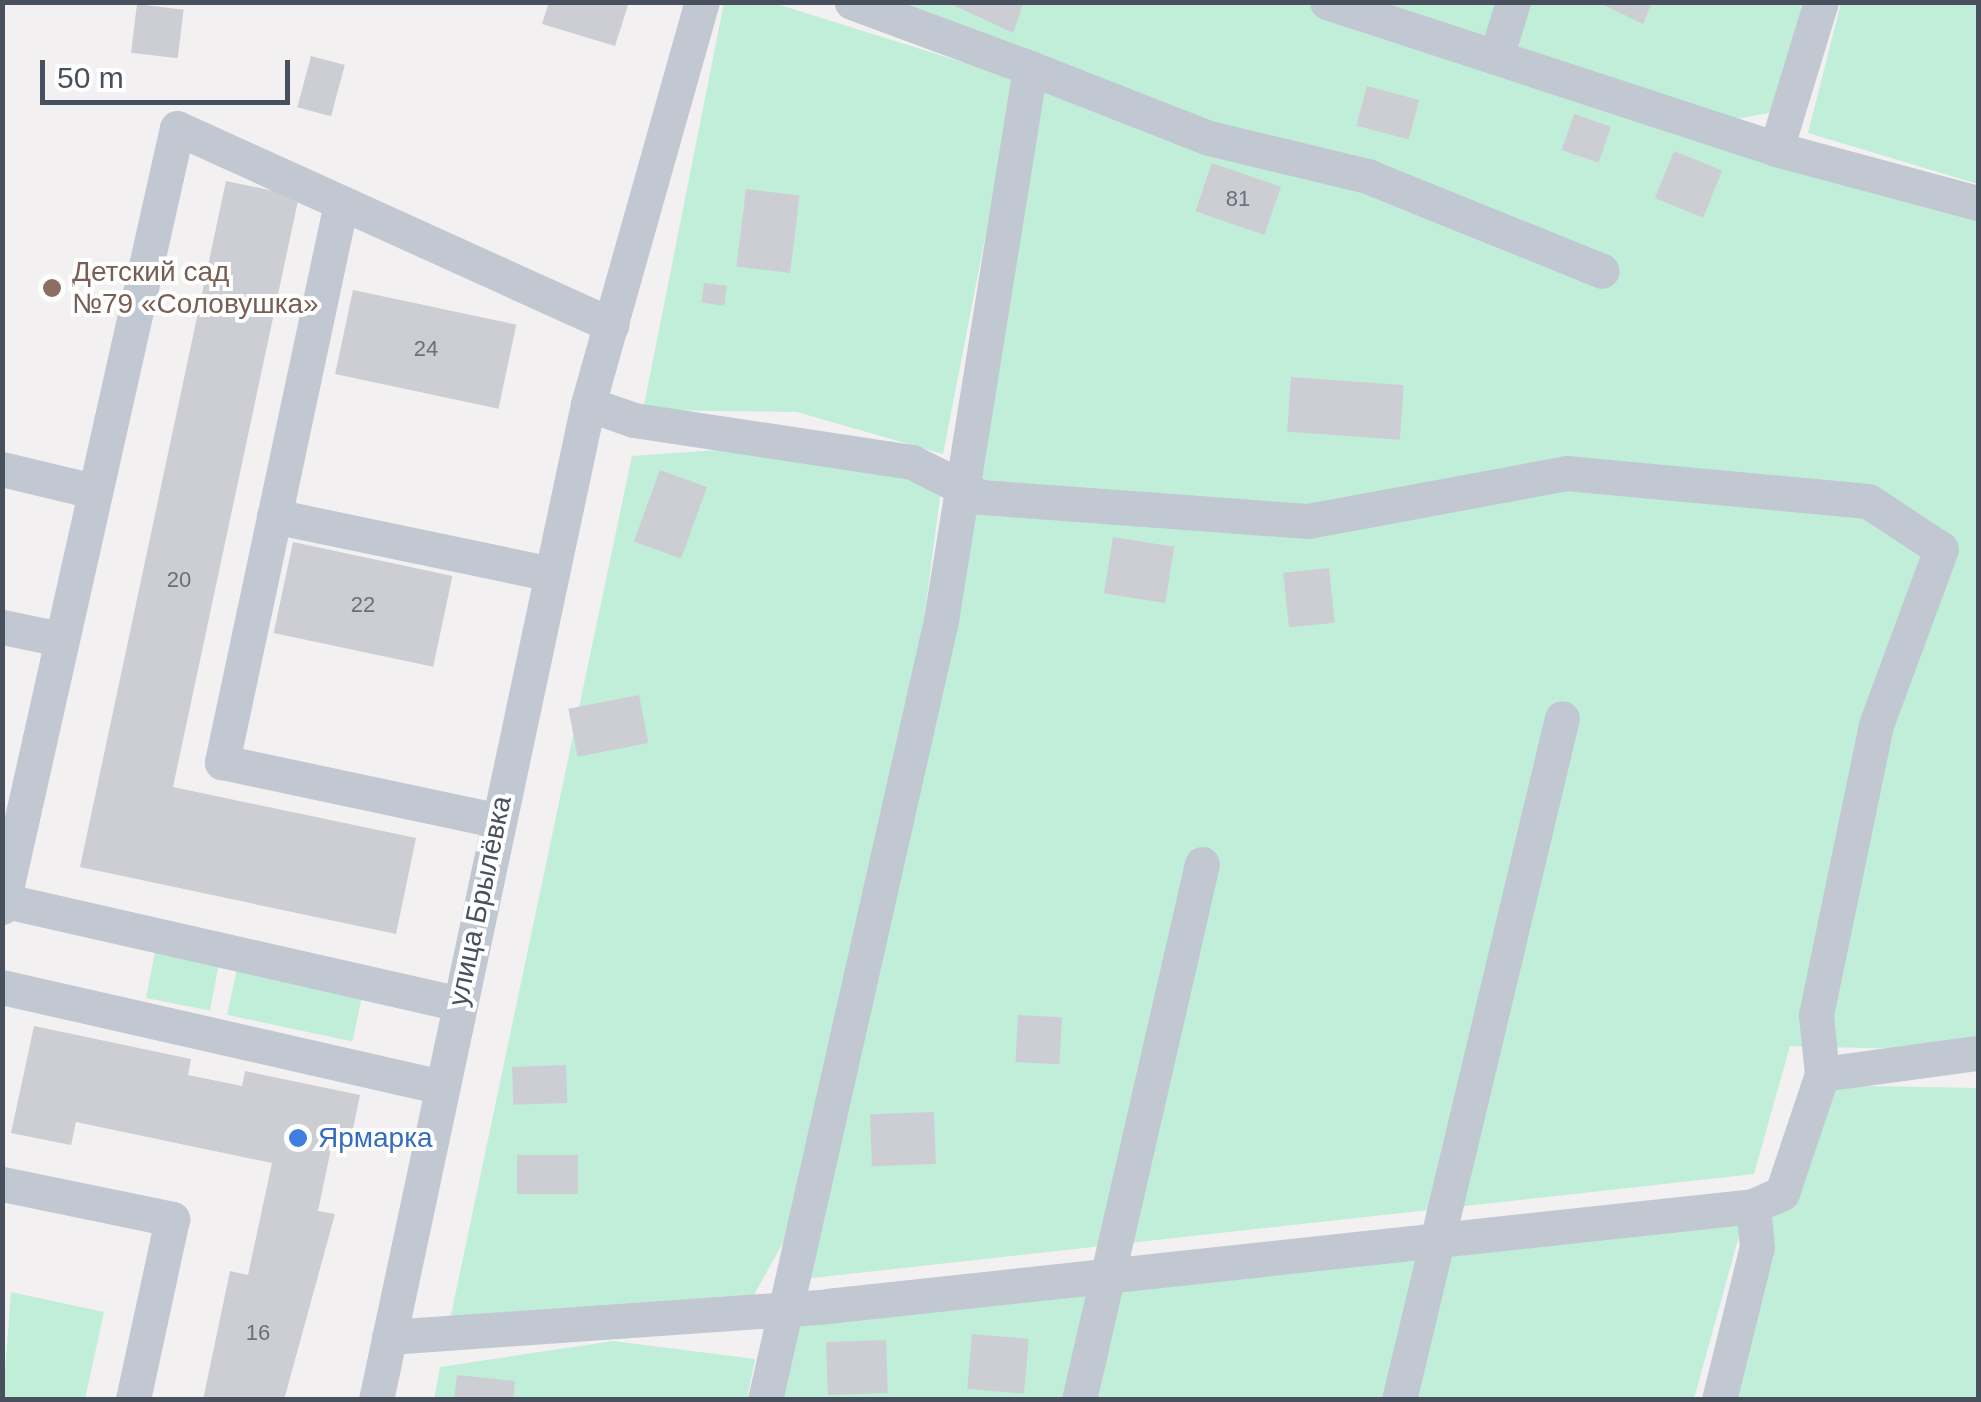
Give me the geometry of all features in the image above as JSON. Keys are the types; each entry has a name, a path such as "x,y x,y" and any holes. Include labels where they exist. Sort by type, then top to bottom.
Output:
{"street":[{"name":"улица Брылёвка","path":"376,1400 496,820 588,404 702,2"},
{"path":"852,2 1209,138 1366,176 1602,271"},
{"path":"1327,2 1776,148 1978,203"},
{"path":"1496,54 1513,2"},
{"path":"1776,148 1821,2"},
{"path":"765,1400 782,1309 873,947 941,620 958,485 1030,68"},
{"path":"458,1004 3,903 176,128 610,326"},
{"path":"341,203 222,762 496,820"},
{"path":"389,1337 782,1309 1106,1271 1753,1206 1782,1193 1822,1074 1816,1016 1876,725 1941,549 1868,501 1566,473 1308,522 982,497 912,462 634,420 588,404"},
{"path":"2,469 93,491"},
{"path":"274,516 551,574"},
{"path":"2,627 60,639"},
{"path":"1399,1400 1432,1238 1562,718"},
{"path":"1079,1400 1202,864"},
{"path":"2,988 441,1087"},
{"path":"1822,1074 1978,1053"},
{"path":"2,1184 172,1220 133,1400"},
{"path":"1719,1400 1757,1247 1753,1206"}],"green space":[{"path":"724,3 774,3 1016,79 943,454 797,412 643,410"},
{"path":"869,3 1320,3 1978,215 1978,1051 1790,1046 1754,1174 803,1279 1042,68"},
{"path":"1382,3 1807,3 1780,111 1730,120"},
{"path":"1841,3 1978,3 1978,184 1808,133"},
{"path":"776,446 942,482 911,719 795,1221 750,1302 447,1334 632,456"},
{"path":"156,947 220,959 210,1010 146,998"},
{"path":"238,964 363,991 352,1041 227,1015"},
{"path":"1806,1085 1978,1088 1978,1399 1726,1400"},
{"path":"1746,1210 1694,1399 1404,1400 1436,1245"},
{"path":"1418,1248 1388,1399 1097,1400 1124,1277"},
{"path":"1083,1285 1095,1326 1078,1399 776,1400 791,1324"},
{"path":"11,1292 104,1312 85,1399 3,1399"},
{"path":"613,1341 755,1359 747,1399 434,1400 440,1367"}],"building":[{"path":"549,2 629,2 615,46 542,24"},
{"path":"947,2 1024,2 1013,33"},
{"path":"1598,2 1652,2 1643,24"},
{"path":"137,4 184,10 178,58 131,53"},
{"path":"311,56 345,65 331,116 297,107"},
{"path":"1367,86 1419,100 1409,140 1356,126"},
{"path":"1574,114 1611,127 1599,163 1562,150"},
{"path":"1674,151 1722,170 1703,218 1655,198"},
{"path":"1212,163 1281,187 1264,235 1195,211"},
{"path":"226,181 299,196 173,787 416,838 396,934 80,867"},
{"path":"746,189 800,196 790,273 736,266"},
{"path":"704,283 727,286 724,306 702,303"},
{"path":"353,290 516,325 498,409 335,374"},
{"path":"1291,377 1404,385 1400,440 1287,432"},
{"path":"660,470 707,487 681,559 634,541"},
{"path":"1113,537 1174,547 1165,603 1104,593"},
{"path":"293,542 452,576 433,667 274,633"},
{"path":"1329,568 1335,623 1289,628 1283,573"},
{"path":"639,695 648,743 578,757 568,709"},
{"path":"1018,1015 1062,1017 1059,1064 1016,1062"},
{"path":"34,1026 191,1059 188,1075 242,1086 245,1071 360,1095 349,1148 332,1144 318,1211 335,1214 284,1400 203,1400 230,1271 248,1275 272,1163 76,1122 71,1145 11,1133"},
{"path":"566,1065 567,1103 513,1105 512,1067"},
{"path":"934,1112 936,1164 872,1166 870,1114"},
{"path":"517,1155 578,1155 578,1194 517,1194"},
{"path":"972,1334 1029,1339 1024,1394 967,1389"},
{"path":"886,1340 888,1393 828,1395 826,1342"},
{"path":"457,1375 515,1381 513,1400 454,1400"}],"place":[{"name":"Детский сад №79 «Соловушка»","path":"52,288"},
{"name":"Ярмарка","path":"298,1138"}]}
